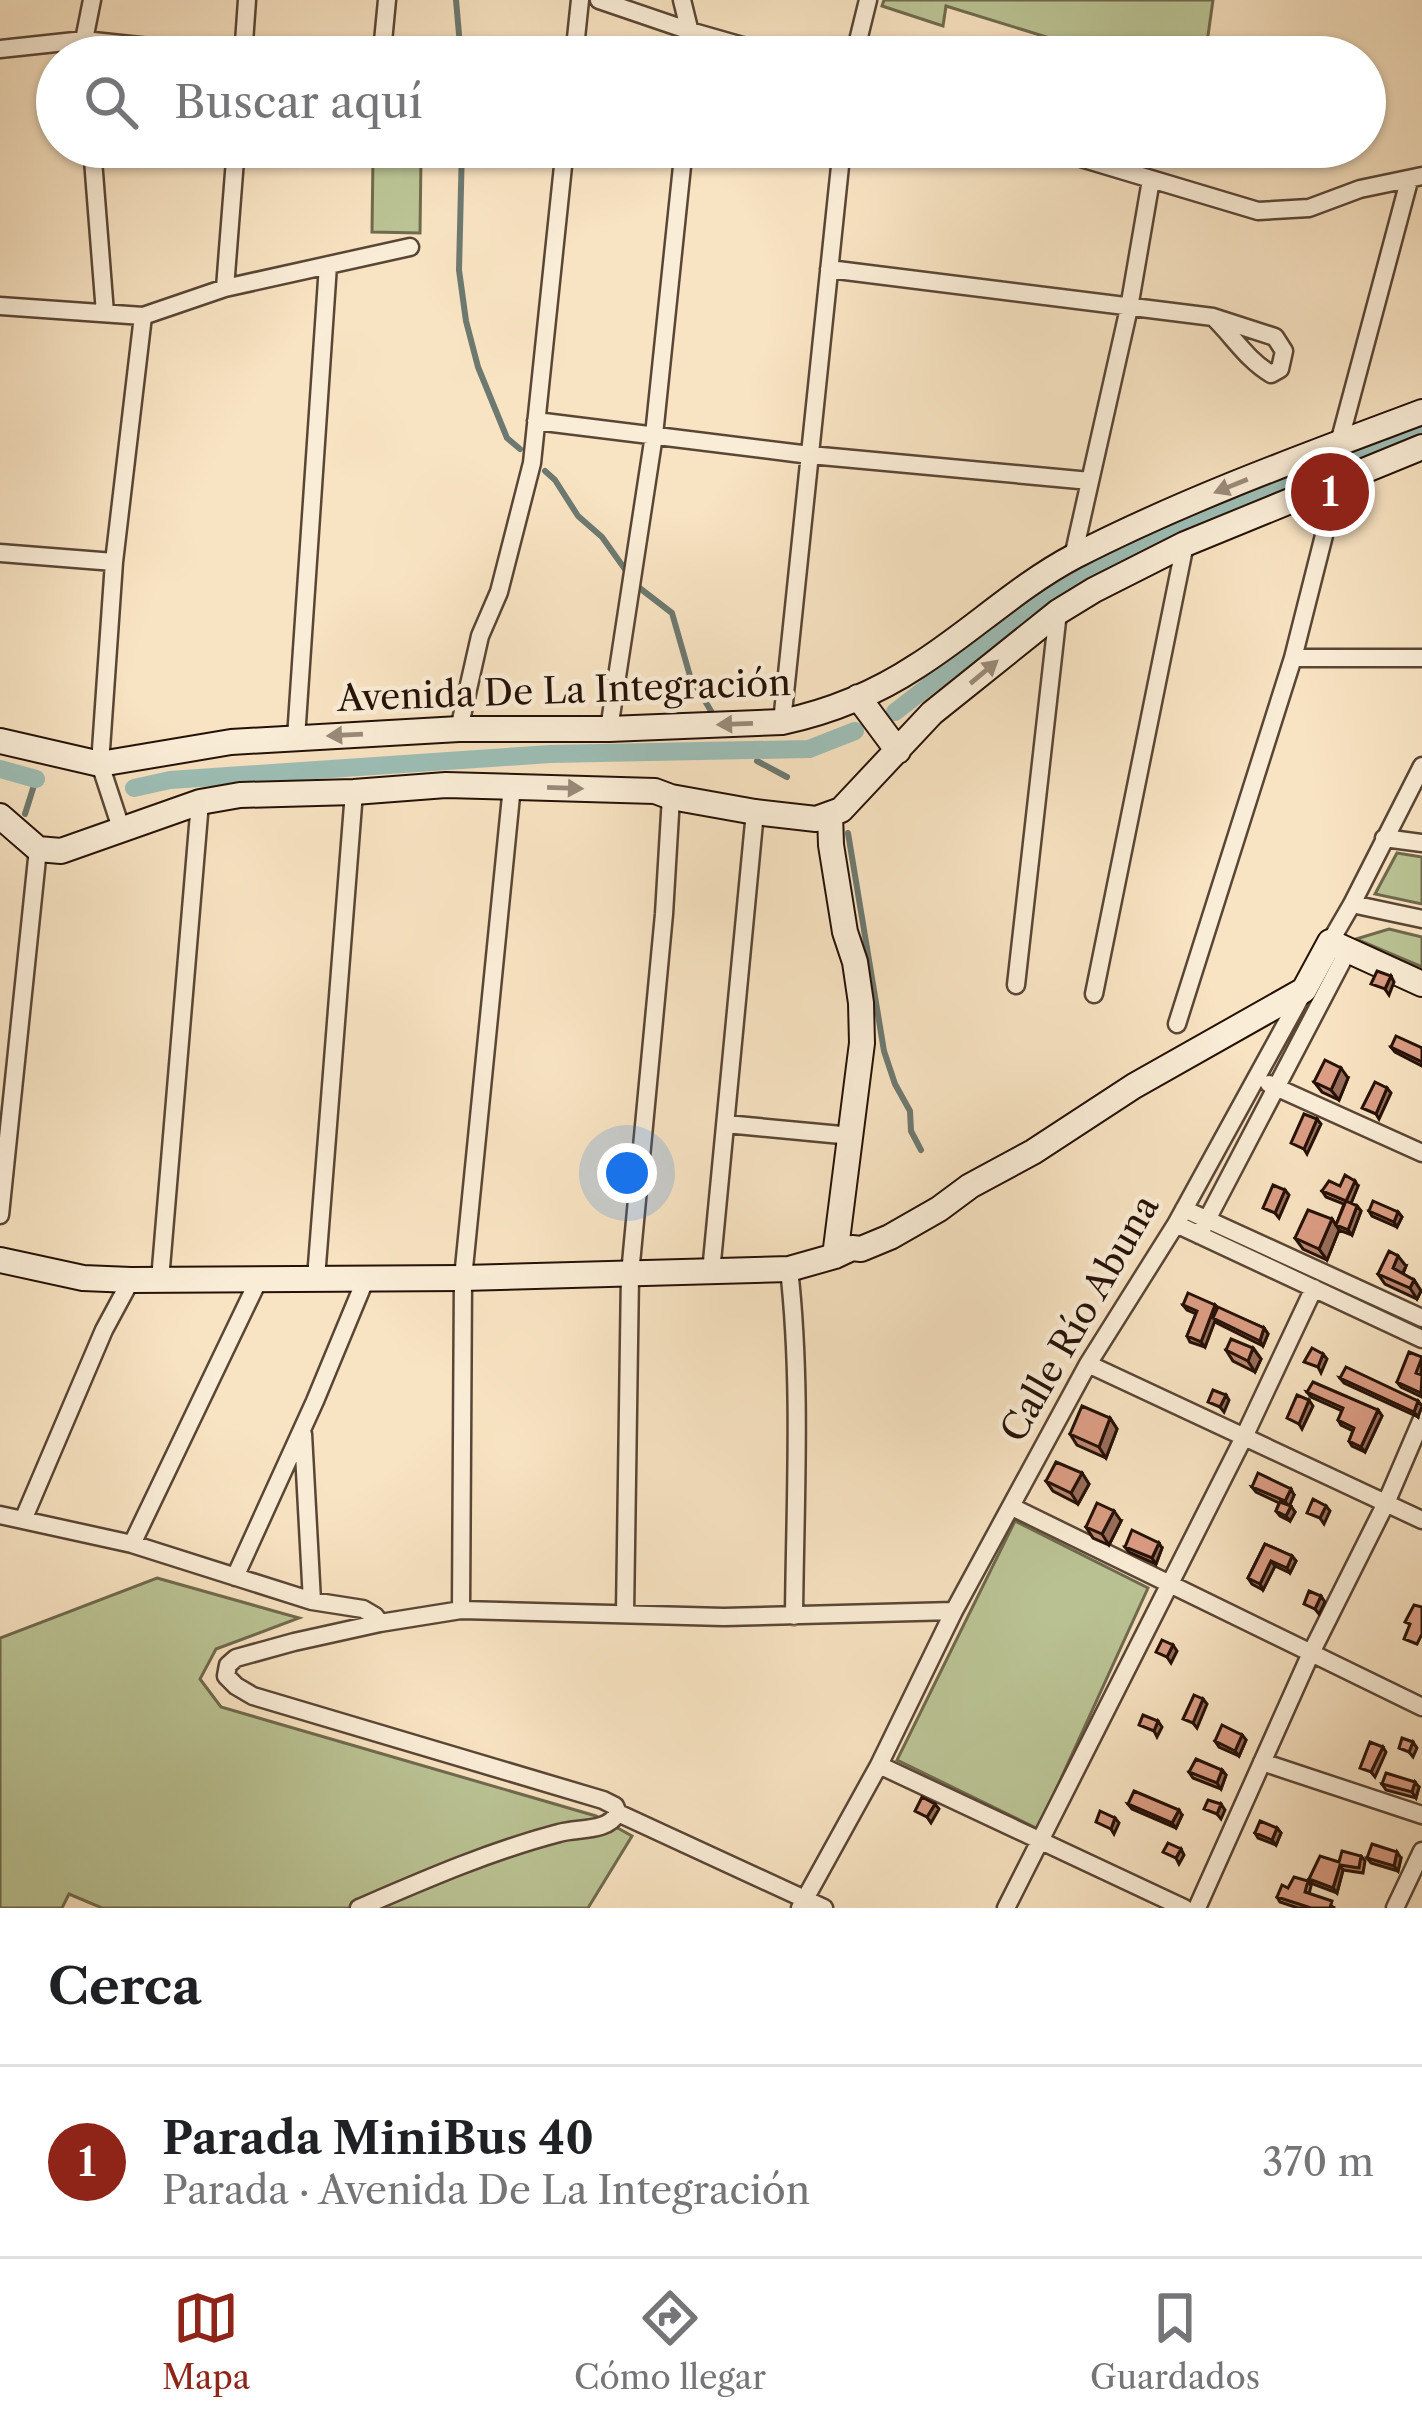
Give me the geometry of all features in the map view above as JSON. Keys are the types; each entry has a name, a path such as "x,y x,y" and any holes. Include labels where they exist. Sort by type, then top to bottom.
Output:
{"main road":[{"name":"Avenida De La Integración","path":"0,741 100,764 231,742 459,729 782,722 825,712 915,668 1073,557 1177,508 1422,412"},
{"path":"0,817 38,849 61,851 200,802 240,795 446,785 655,791 816,819 853,800 932,712 1058,612 1185,544 1422,447"},
{"path":"858,697 898,751"},
{"path":"830,814 845,932 861,1003 862,1042 835,1256"},
{"path":"1339,947 1422,984"},
{"name":"Calle Río Abuna","path":"1304,990 1339,947"},
{"path":"0,1260 83,1278 131,1280 789,1269 890,1237 1134,1086 1304,990"}],"street":[{"path":"87,36 92,0"},
{"path":"244,36 247,0"},
{"path":"384,36 387,0"},
{"path":"576,36 580,0"},
{"path":"599,0 708,36"},
{"path":"682,0 691,36"},
{"path":"859,36 868,0"},
{"path":"0,49 36,49"},
{"path":"94,168 105,314"},
{"path":"225,288 234,168"},
{"path":"459,729 480,636 499,592 532,463 563,168"},
{"path":"609,729 654,436 682,168"},
{"path":"782,722 840,168"},
{"path":"1112,168 1244,208 1284,211 1415,178 1340,443"},
{"path":"1073,557 1129,308 1151,180"},
{"path":"0,306 143,316 225,288 410,247"},
{"path":"296,738 328,265"},
{"path":"829,269 1213,317"},
{"path":"122,831 100,764 115,562 143,316"},
{"path":"536,422 1090,481"},
{"path":"1178,1024 1293,658 1338,481"},
{"path":"1094,994 1185,544"},
{"path":"0,554 115,562"},
{"path":"1016,985 1058,612"},
{"path":"1293,658 1422,658"},
{"name":"Calle Río Abuna","path":"1339,947 1352,904 1422,766"},
{"path":"461,1610 464,1278 512,786"},
{"path":"316,1278 353,792"},
{"path":"625,1614 631,1274 671,797"},
{"path":"160,1280 200,802"},
{"path":"711,1272 755,812"},
{"path":"1384,838 1422,843"},
{"path":"0,1216 38,849"},
{"path":"1352,904 1422,920"},
{"path":"1203,1227 1276,1088 1339,947"},
{"name":"Calle Río Abuna","path":"803,1903 1088,1364 1180,1216 1304,990"},
{"path":"1257,1079 1422,1153"},
{"path":"726,1124 851,1136"},
{"path":"1180,1216 1422,1318"},
{"path":"1203,1227 1314,1288 1422,1339"},
{"path":"789,1269 796,1390 794,1616"},
{"path":"235,1577 367,1277"},
{"path":"132,1544 260,1279"},
{"path":"23,1520 104,1330 131,1280"},
{"path":"1006,1908 1314,1288"},
{"path":"1088,1364 1422,1520"},
{"path":"1197,1908 1422,1419"},
{"path":"303,1427 312,1600"},
{"path":"1012,1507 1422,1707"},
{"path":"0,1515 132,1544 312,1600 363,1610 380,1623"},
{"path":"359,1908 460,1865 562,1832 606,1826 615,1820 614,1806 254,1696 226,1676 236,1658 380,1623 461,1610 794,1616 954,1611"},
{"path":"1262,1762 1422,1815"},
{"path":"879,1765 1184,1908"},
{"path":"617,1814 803,1903 824,1908"},
{"path":"1395,1908 1422,1851"}],"green space":[{"path":"884,0 1213,0 1208,36 1043,36 946,6 943,26 882,6"},
{"path":"373,168 421,168 420,233 372,232"},
{"path":"1397,853 1422,857 1422,904 1375,894"},
{"path":"1389,929 1422,937 1422,967 1356,939"},
{"path":"1015,1521 1148,1588 1038,1829 897,1760"},
{"path":"157,1578 299,1618 216,1649 200,1679 221,1707 596,1816 632,1836 588,1908 102,1908 69,1894 62,1908 0,1908 0,1638"}],"building":[{"path":"1377,971 1391,976 1385,989 1371,984"},
{"path":"1396,1036 1422,1048 1422,1062 1391,1047"},
{"path":"1325,1060 1341,1068 1331,1090 1314,1082"},
{"path":"1375,1082 1387,1088 1376,1114 1362,1108"},
{"path":"1304,1114 1317,1119 1304,1149 1291,1143"},
{"path":"1345,1175 1355,1181 1346,1201 1322,1191 1329,1181 1340,1186"},
{"path":"1273,1185 1285,1190 1275,1213 1263,1208"},
{"path":"1346,1201 1357,1206 1348,1230 1336,1225"},
{"path":"1373,1201 1398,1212 1394,1222 1369,1211"},
{"path":"1308,1210 1332,1219 1319,1249 1295,1238"},
{"path":"1389,1251 1398,1256 1393,1268 1414,1280 1410,1288 1378,1274"},
{"path":"1188,1293 1215,1305 1201,1342 1187,1336 1197,1311 1183,1305"},
{"path":"1218,1307 1264,1328 1260,1341 1213,1318"},
{"path":"1231,1339 1253,1348 1248,1361 1226,1350"},
{"path":"1312,1348 1323,1354 1318,1367 1304,1362"},
{"path":"1409,1352 1422,1357 1416,1373 1422,1375 1421,1393 1397,1382"},
{"path":"1346,1367 1418,1401 1414,1412 1340,1378"},
{"path":"1313,1382 1378,1410 1361,1447 1349,1441 1354,1428 1338,1420 1343,1408 1307,1392"},
{"path":"1213,1390 1226,1395 1220,1407 1208,1402"},
{"path":"1297,1395 1309,1400 1299,1424 1287,1418"},
{"path":"1082,1406 1110,1418 1099,1447 1070,1434"},
{"path":"1056,1462 1082,1473 1071,1493 1046,1481"},
{"path":"1258,1473 1291,1489 1285,1501 1252,1487"},
{"path":"1313,1499 1326,1506 1320,1518 1307,1513"},
{"path":"1280,1502 1291,1506 1286,1516 1276,1511"},
{"path":"1097,1503 1114,1511 1102,1534 1086,1527"},
{"path":"1132,1530 1159,1543 1152,1558 1125,1547"},
{"path":"1265,1544 1292,1556 1287,1568 1271,1561 1260,1584 1248,1578"},
{"path":"1309,1591 1321,1596 1315,1609 1304,1604"},
{"path":"1414,1605 1422,1607 1422,1634 1417,1644 1404,1639 1410,1624 1405,1622"},
{"path":"1162,1640 1173,1645 1167,1657 1156,1652"},
{"path":"1194,1695 1203,1699 1193,1723 1183,1719"},
{"path":"1143,1715 1158,1721 1154,1731 1139,1725"},
{"path":"1222,1725 1242,1735 1235,1751 1215,1741"},
{"path":"1402,1738 1413,1742 1409,1752 1399,1748"},
{"path":"1370,1742 1383,1747 1371,1772 1360,1768"},
{"path":"1196,1759 1222,1770 1217,1783 1189,1772"},
{"path":"1386,1773 1415,1782 1412,1792 1382,1784"},
{"path":"1134,1791 1179,1810 1172,1823 1128,1804"},
{"path":"922,1797 935,1804 927,1817 915,1811"},
{"path":"1208,1800 1221,1804 1217,1814 1204,1809"},
{"path":"1100,1811 1115,1818 1111,1829 1096,1822"},
{"path":"1260,1821 1277,1828 1272,1840 1255,1833"},
{"path":"1168,1843 1181,1849 1176,1858 1163,1852"},
{"path":"1372,1844 1397,1852 1394,1866 1367,1858"},
{"path":"1342,1851 1361,1856 1359,1868 1340,1865 1333,1888 1309,1879 1320,1856 1339,1862"},
{"path":"1294,1877 1308,1881 1305,1892 1332,1901 1330,1908 1311,1908 1277,1897 1282,1885 1288,1888"}],"waterway":[{"path":"456,0 459,36"},
{"path":"461,168 459,270 466,321 478,367 507,438 520,449"},
{"path":"895,712 1020,615 1099,568 1199,518 1422,429"},
{"path":"545,471 637,586 672,613 690,676 714,716"},
{"path":"134,788 170,780 550,754 809,749 855,731"},
{"path":"757,761 787,777"},
{"path":"0,769 36,779"},
{"path":"25,814 36,779"},
{"path":"848,833 884,1051 921,1150"}],"place":[{"name":"Parada MiniBus 40","path":"1330,492"}]}
